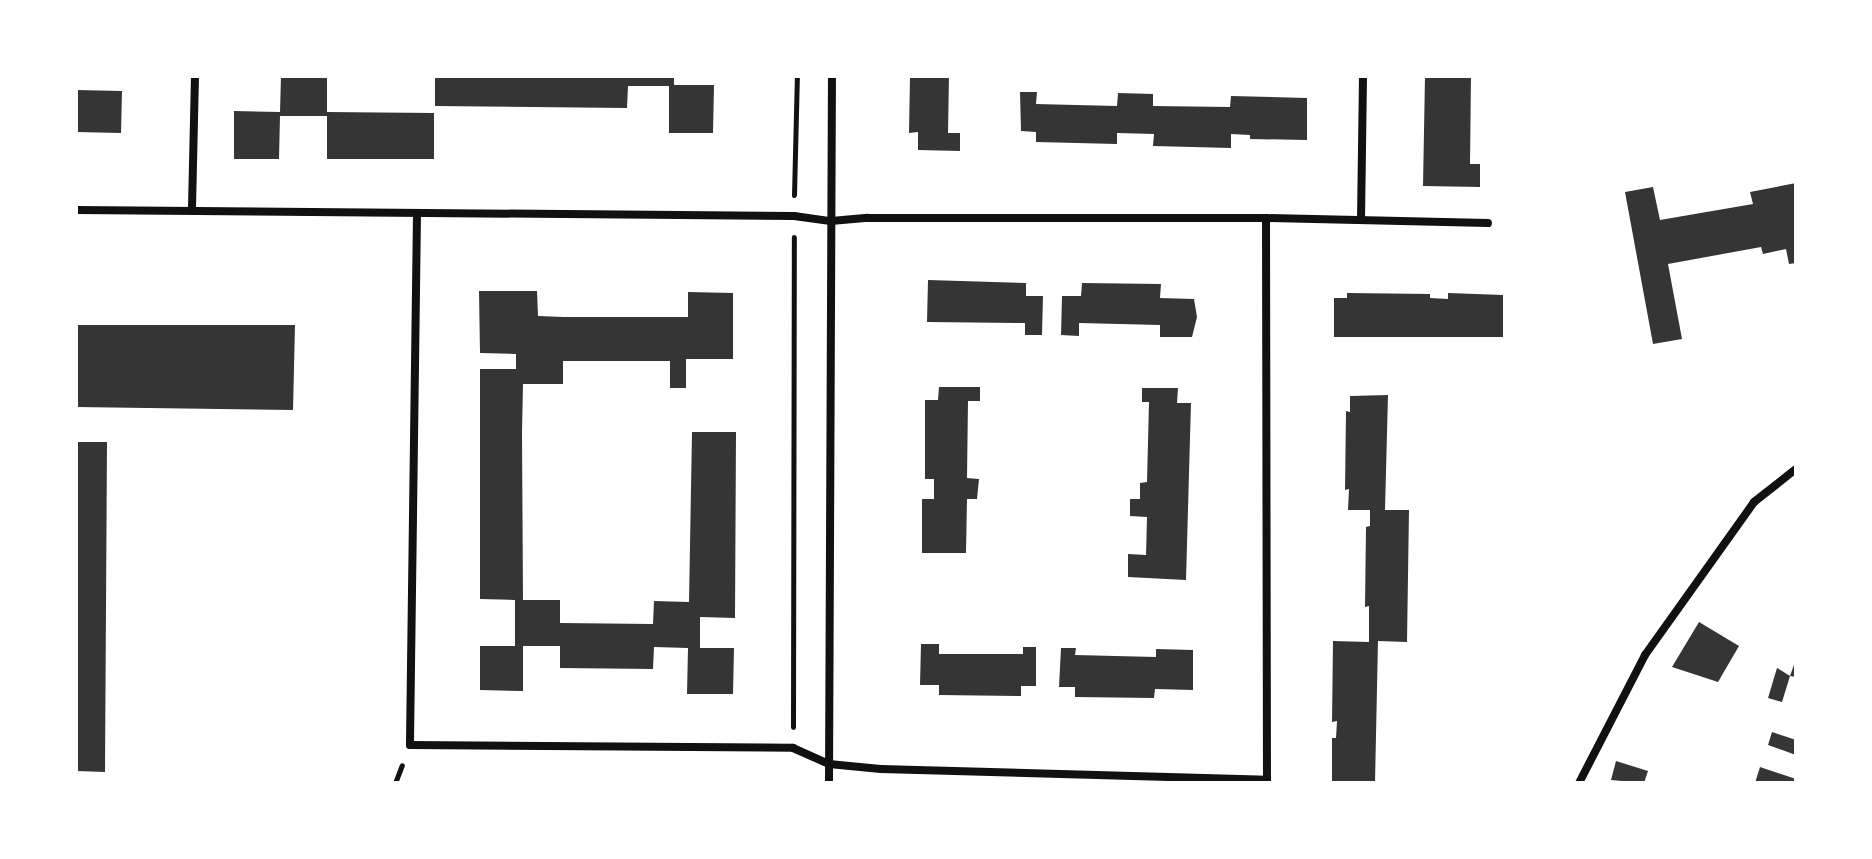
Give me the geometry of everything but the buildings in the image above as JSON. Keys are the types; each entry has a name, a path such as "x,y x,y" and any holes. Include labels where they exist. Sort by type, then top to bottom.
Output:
{"street":[{"path":"192,208 195,76"},
{"path":"829,783 832,76"},
{"path":"1361,220 1363,76"},
{"path":"76,210 192,208 417,214 794,216 831,221 868,218 1266,218 1488,223"},
{"path":"417,214 410,745 793,748 829,764 896,770 1267,781 1266,218"},
{"path":"1579,783 1645,655 1754,502 1796,469"}],"path":[{"path":"793,748 797,76"}]}
